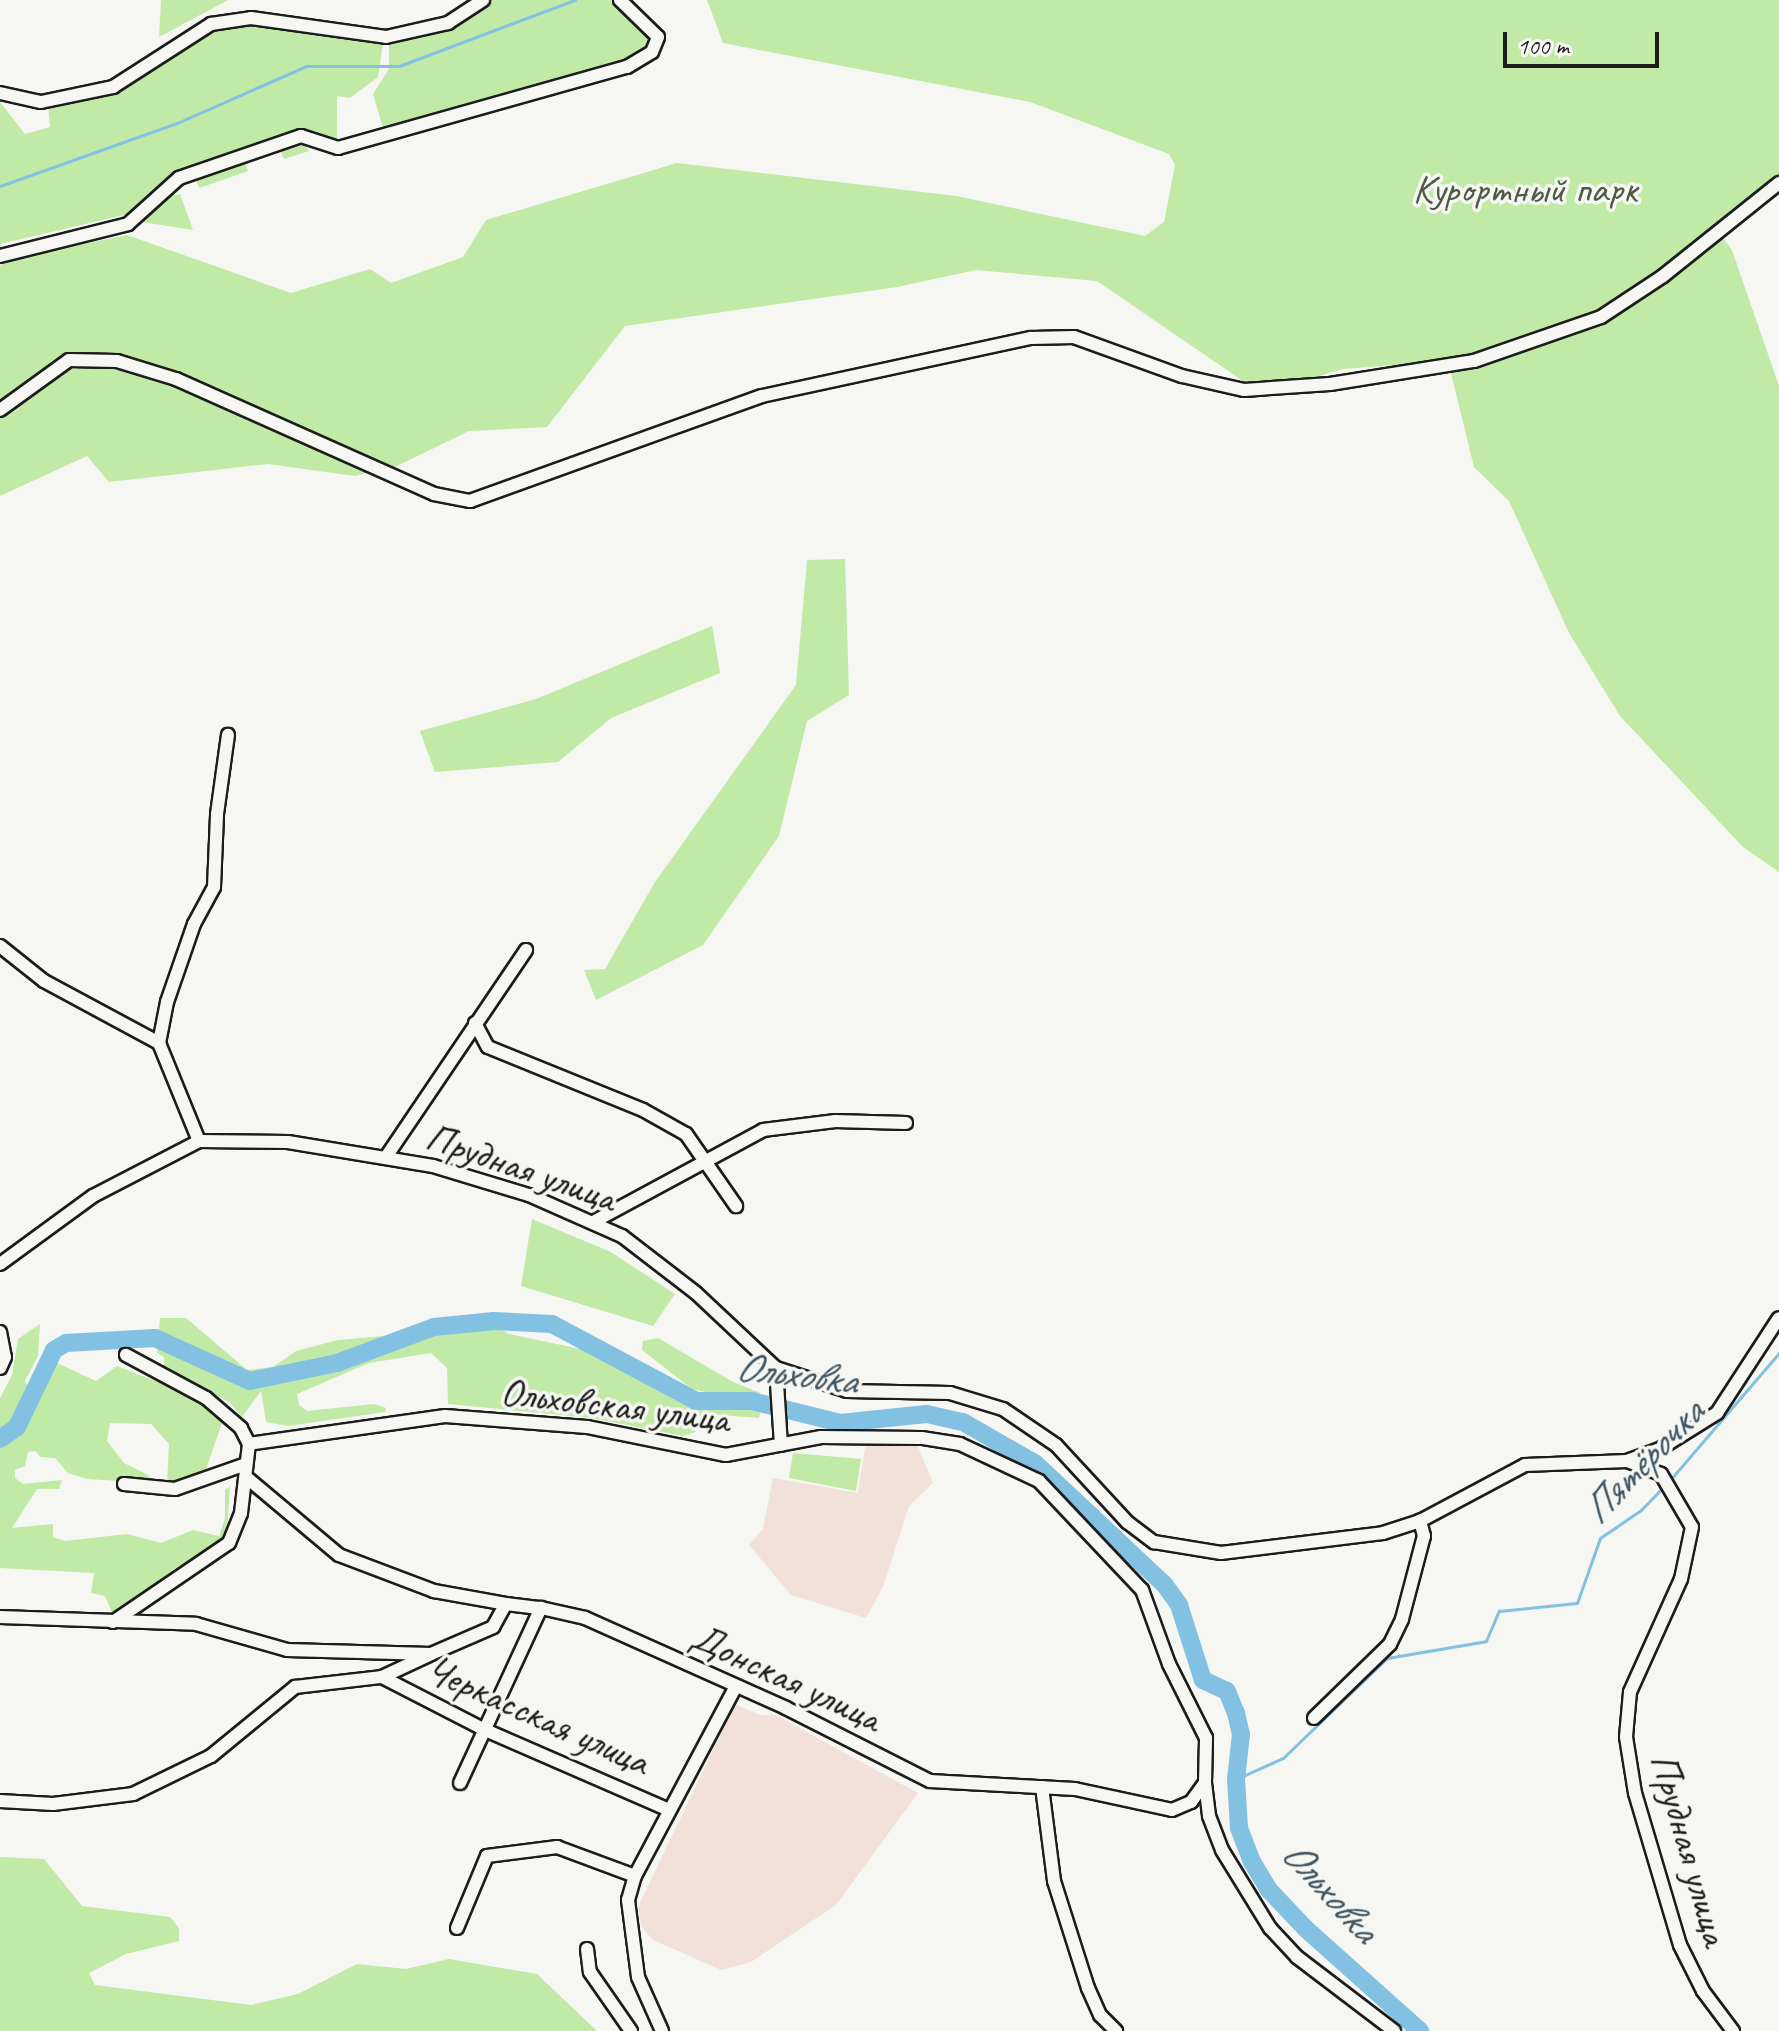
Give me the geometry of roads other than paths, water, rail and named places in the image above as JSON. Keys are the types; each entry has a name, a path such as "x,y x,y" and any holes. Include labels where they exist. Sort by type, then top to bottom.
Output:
{"street":[{"path":"0,93 41,102 113,87 211,24 251,18 386,37 448,23 483,0"},
{"path":"0,256 128,224 179,178 301,136 338,148 627,67 652,52 658,37 620,0"},
{"path":"0,410 69,360 117,361 176,379 434,494 470,501 762,396 1031,338 1074,337 1182,376 1244,390 1330,384 1474,361 1601,317 1663,276 1779,183"},
{"path":"199,1141 159,1043 167,1002 194,924 214,887 217,814 228,735"},
{"path":"0,946 44,981 159,1043"},
{"path":"386,1157 526,950"},
{"path":"475,1023 488,1047 643,1110 686,1134 707,1158 736,1206"},
{"path":"595,1221 707,1158 785,1125 906,1123"},
{"name":"Прудная улица","path":"0,1264 93,1196 199,1141 288,1142 386,1157 478,1179 595,1221 679,1280 776,1368 847,1391 950,1393 1003,1409 1056,1445 1127,1522 1167,1546 1247,1552 1383,1533 1420,1521 1525,1465 1627,1461 1680,1439 1717,1413 1779,1318"},
{"path":"0,1332 5,1357 0,1368"},
{"path":"113,1622 229,1543 237,1531 249,1444 241,1428 206,1398 126,1355"},
{"path":"776,1368 781,1445"},
{"name":"Ольховская улица","path":"249,1444 445,1416 587,1427 726,1455 821,1437 921,1438 960,1444 1039,1481 1142,1590 1169,1664 1206,1738 1205,1783 1209,1816 1222,1850 1270,1928 1297,1957 1394,2031"},
{"name":"Прудная улица","path":"1627,1461 1661,1474 1678,1495 1692,1527 1687,1562 1636,1671 1626,1737 1637,1801 1680,1945 1703,1991 1733,2031"},
{"path":"124,1484 175,1489 246,1470"},
{"name":"Донская улица","path":"246,1470 339,1555 434,1591 585,1618 930,1781 1042,1787 1172,1810 1191,1802 1205,1783"},
{"path":"1314,1718 1390,1644 1402,1619 1424,1536 1420,1521"},
{"path":"0,1617 196,1624 287,1650 431,1654 493,1627 506,1604"},
{"path":"460,1783 541,1608"},
{"name":"Черкасская улица","path":"0,1801 53,1804 133,1794 211,1756 295,1687 382,1677 431,1654"},
{"name":"Черкасская улица","path":"382,1677 485,1730 669,1810"},
{"path":"662,2031 638,1977 628,1922 635,1876 735,1688"},
{"path":"1042,1787 1054,1881 1088,1988 1100,2015 1116,2031"},
{"path":"457,1928 487,1856 557,1847 635,1876"},
{"path":"587,1949 590,1972 631,2031"}],"waterway":[{"path":"0,186 177,123 306,66 399,66 575,0"},
{"name":"Ольховка","path":"0,1439 17,1427 54,1350 66,1343 155,1338 250,1381 337,1363 434,1327 494,1321 552,1324 696,1401 752,1401 840,1423 927,1414 963,1422 1036,1464 1164,1584 1179,1605 1203,1680 1227,1691 1236,1713 1241,1734 1236,1779 1239,1828 1251,1860 1269,1890 1306,1929 1420,2031"},
{"name":"Пятёрочка","path":"1670,1480 1779,1353"},
{"name":"Пятёрочка","path":"1236,1779 1283,1758 1387,1658 1486,1641 1499,1611 1577,1603 1600,1538 1641,1510 1664,1486"}],"park label":[{"name":"Курортный парк","path":"1525,189"}]}
